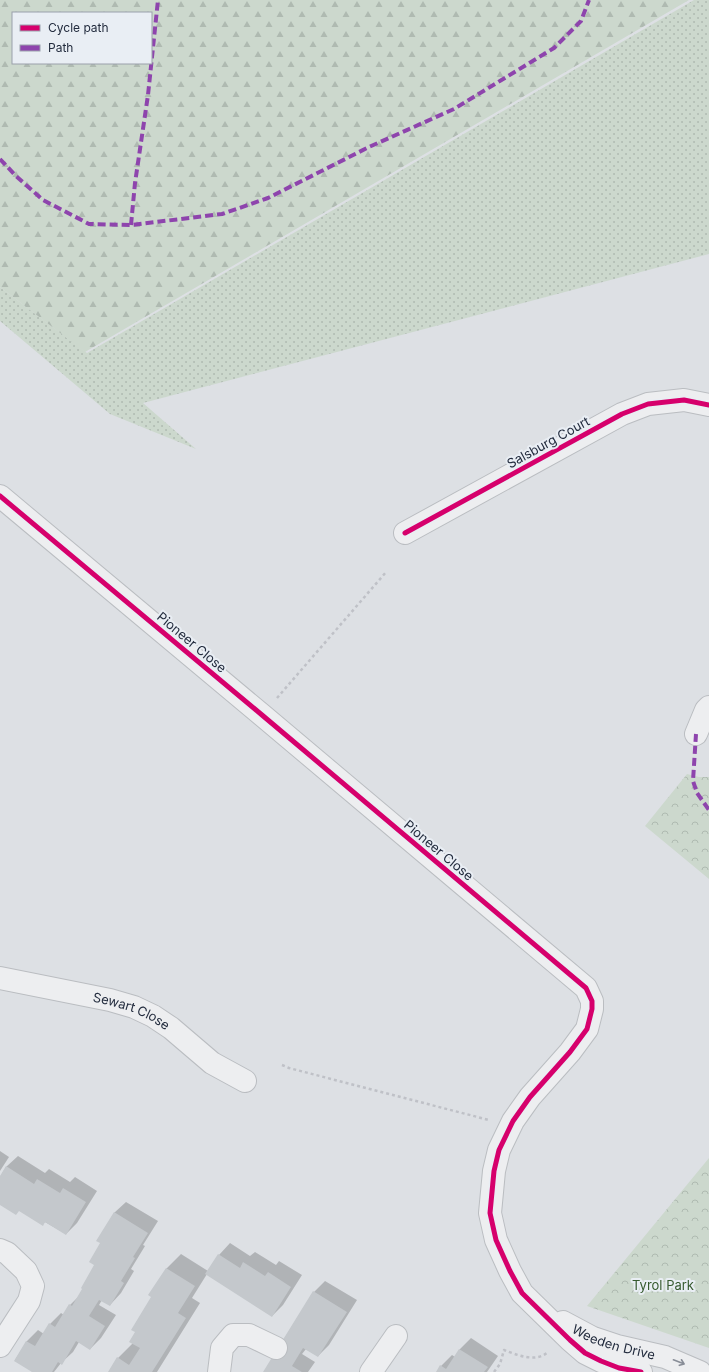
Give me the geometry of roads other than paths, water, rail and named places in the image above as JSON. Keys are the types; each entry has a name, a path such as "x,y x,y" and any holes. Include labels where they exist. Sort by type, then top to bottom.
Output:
{"street":[{"name":"Salsburg Court","path":"405,533 622,414 648,404 684,400 709,405"},
{"name":"Pioneer Close","path":"0,496 586,988 592,1001 592,1009 586,1028 570,1052 530,1097 513,1121 500,1150 494,1171 490,1213 496,1240 522,1293 536,1307"},
{"path":"696,734 706,710 709,707"},
{"name":"Sewart Close","path":"0,978 110,1000 134,1007 153,1016 171,1028 212,1063 245,1081"},
{"path":"0,1250 7,1253 26,1271 33,1286 29,1301 0,1346"},
{"name":"Weeden Drive","path":"536,1307 570,1340 586,1353 619,1368 641,1372"},
{"name":"Weeden Drive","path":"536,1307 593,1338 616,1346 665,1356 700,1372"},
{"path":"219,1372 222,1348 233,1335 249,1335 276,1348"},
{"path":"371,1372 396,1336"}],"park label":[{"name":"Tyrol Park","path":"663,1285"}]}
